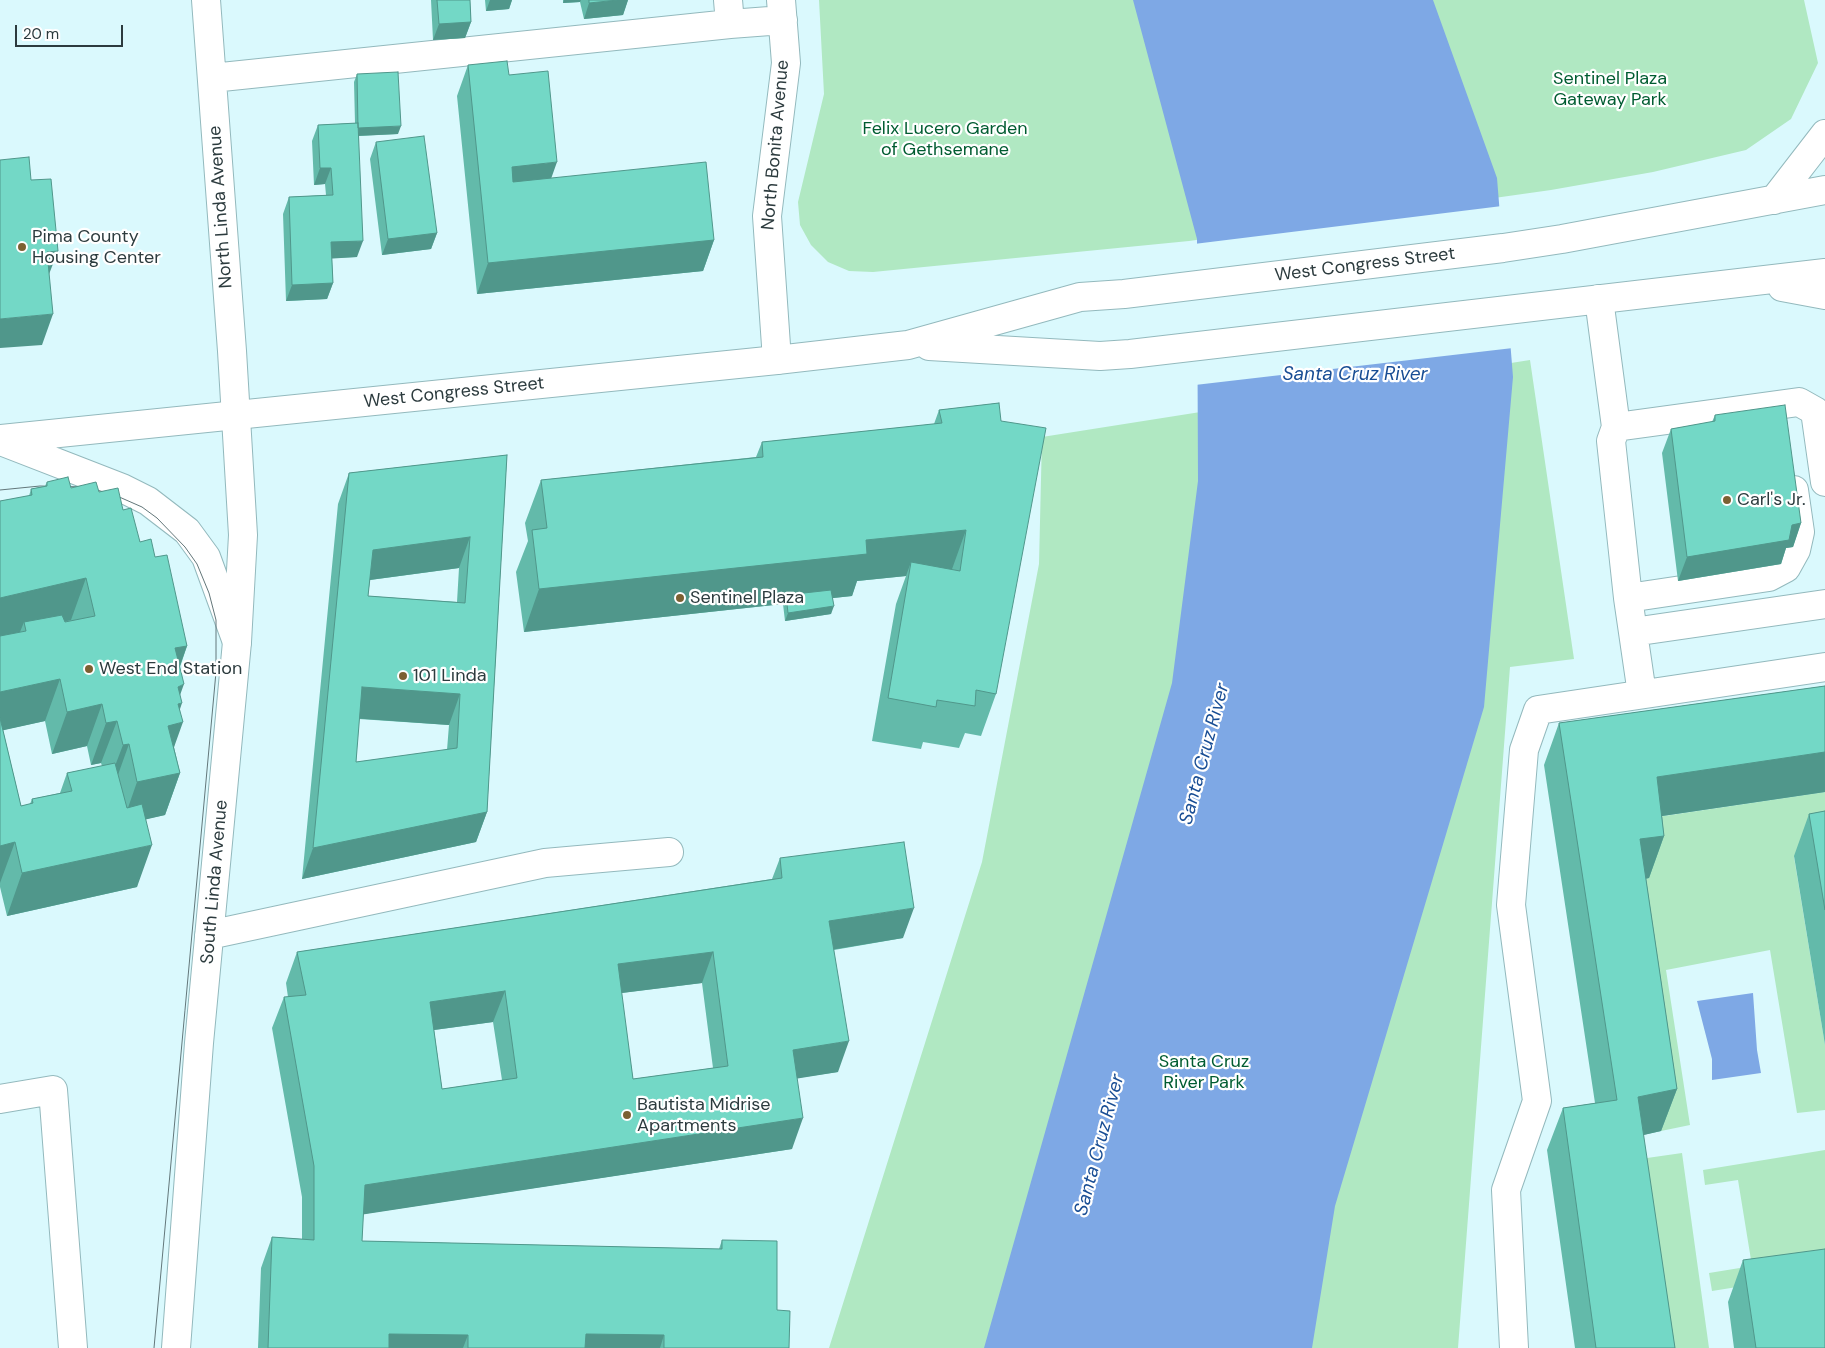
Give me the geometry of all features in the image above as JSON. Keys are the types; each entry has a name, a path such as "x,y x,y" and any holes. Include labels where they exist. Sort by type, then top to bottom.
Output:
{"main road":[{"name":"North Linda Avenue","path":"206,0 236,415"},
{"name":"North Bonita Avenue","path":"212,78 729,12 782,10 786,63 767,216 777,360"},
{"path":"1774,200 1825,134"},
{"name":"West Congress Street","path":"0,440 908,345 1080,297 1124,294 1503,248 1562,239 1825,190"},
{"name":"West Congress Street","path":"908,345 1100,356 1130,354 1825,273"},
{"path":"1753,281 1825,296"},
{"path":"1599,299 1616,427 1611,441 1628,598 1642,694"},
{"path":"1616,427 1782,414 1799,402 1815,411 1825,482"},
{"name":"South Linda Avenue","path":"176,1348 208,945 237,642 243,535 236,415"},
{"path":"0,440 122,488 148,501 187,531 206,557 237,642"},
{"path":"1628,598 1769,577 1786,568 1796,550 1800,532 1790,464"},
{"path":"1633,632 1825,604"},
{"path":"1514,1348 1506,1190 1537,1101 1511,905 1524,750 1538,710 1825,667"},
{"path":"208,945 545,864 669,852"},
{"path":"0,1099 54,1090 73,1348"}],"green space":[{"path":"819,0 1804,0 1818,63 1791,119 1746,150 1653,172 1551,190 1189,241 873,272 849,271 828,262 811,245 800,225 798,202 824,94"},
{"name":"Santa Cruz River Park","path":"1530,360 1574,659 1510,667 1458,1348 829,1348 982,862 1039,564 1042,437"},
{"path":"1825,792 1825,850 1794,857 1825,1045 1825,1110 1797,1113 1770,950 1666,970 1690,1125 1661,1131 1624,881 1644,819"},
{"path":"1825,1150 1825,1273 1712,1291 1709,1273 1752,1266 1738,1180 1705,1185 1703,1170"},
{"path":"1682,1153 1709,1348 1659,1348 1633,1160"}],"water":[{"name":"Santa Cruz River","path":"1133,0 1433,0 1497,178 1513,377 1484,707 1335,1206 1312,1348 984,1348 1172,683 1198,481 1197,239"},
{"path":"1753,993 1757,1050 1761,1073 1712,1080 1712,1059 1697,1001"}],"pier":[{"path":"1502,206 1513,348 1195,385 1194,244"}],"building":[{"path":"437,0 470,0 471,22 439,24"},
{"path":"589,0 618,0 589,3"},
{"path":"507,61 509,75 548,71 557,162 512,167 513,182 706,162 714,240 488,263 468,65"},
{"path":"398,72 401,126 358,128 357,74"},
{"path":"358,123 363,241 331,242 333,283 292,285 289,197 333,195 331,168 320,168 318,125"},
{"path":"424,136 437,233 388,239 376,142"},
{"name":"Pima County Housing Center","path":"29,157 31,180 51,179 58,251 47,252 53,314 0,319 0,160"},
{"name":"Sentinel Plaza","path":"999,403 1001,421 1046,428 996,694 976,690 975,706 937,700 936,707 888,698 911,562 960,571 966,530 866,540 867,554 539,589 532,530 547,528 541,480 763,457 762,442 942,423 939,410"},
{"name":"Carl's Jr.","path":"1785,405 1801,523 1792,525 1789,540 1687,557 1671,429 1715,421 1715,415"},
{"name":"101 Linda","path":"507,455 487,812 313,848 349,473","holes":["470,537 465,603 368,596 373,550","362,687 460,694 457,748 356,762"]},
{"name":"West End Station","path":"68,477 71,488 96,482 99,492 118,488 123,510 131,508 140,542 151,539 155,557 167,555 187,646 175,648 184,684 178,687 182,703 178,704 183,722 168,726 180,773 137,782 129,744 123,745 117,721 106,723 102,704 67,712 60,679 0,692 0,636 26,631 24,622 62,615 65,622 95,616 86,578 0,598 0,501 32,495 31,489 47,486 47,482"},
{"path":"831,590 834,606 788,613 786,595"},
{"path":"1825,686 1825,752 1657,777 1664,836 1640,839 1677,1089 1638,1097 1675,1348 1596,1348 1563,1108 1617,1100 1559,723"},
{"path":"0,718 21,806 33,803 32,799 72,791 67,773 115,763 127,808 142,804 152,845 22,873 15,842 0,846"},
{"path":"1825,811 1825,910 1809,814"},
{"name":"Bautista Midrise Apartments","path":"904,842 914,908 829,921 849,1041 793,1050 803,1118 365,1185 362,1241 722,1249 722,1240 777,1241 777,1310 790,1311 789,1348 664,1348 664,1335 586,1334 585,1348 468,1348 468,1335 389,1334 389,1348 268,1348 272,1237 314,1240 314,1166 284,997 306,995 297,952 782,878 780,858","holes":["713,952 728,1066 633,1079 618,964","505,991 517,1078 442,1089 430,1002"]},
{"path":"1825,1249 1825,1348 1756,1348 1743,1260"}],"tram line":[{"path":"0,490 40,486 87,487 117,496 142,507 157,518 185,547 197,564 209,593 216,620 216,672 154,1348"}],"place":[{"name":"Pima County Housing Center","path":"22,247"},
{"name":"Carl's Jr.","path":"1727,500"},
{"name":"Sentinel Plaza","path":"680,598"},
{"name":"West End Station","path":"89,669"},
{"name":"101 Linda","path":"403,676"},
{"name":"Bautista Midrise Apartments","path":"627,1115"}],"park label":[{"name":"Sentinel Plaza Gateway Park","path":"1610,89"},
{"name":"Felix Lucero Garden of Gethsemane","path":"945,139"}]}
